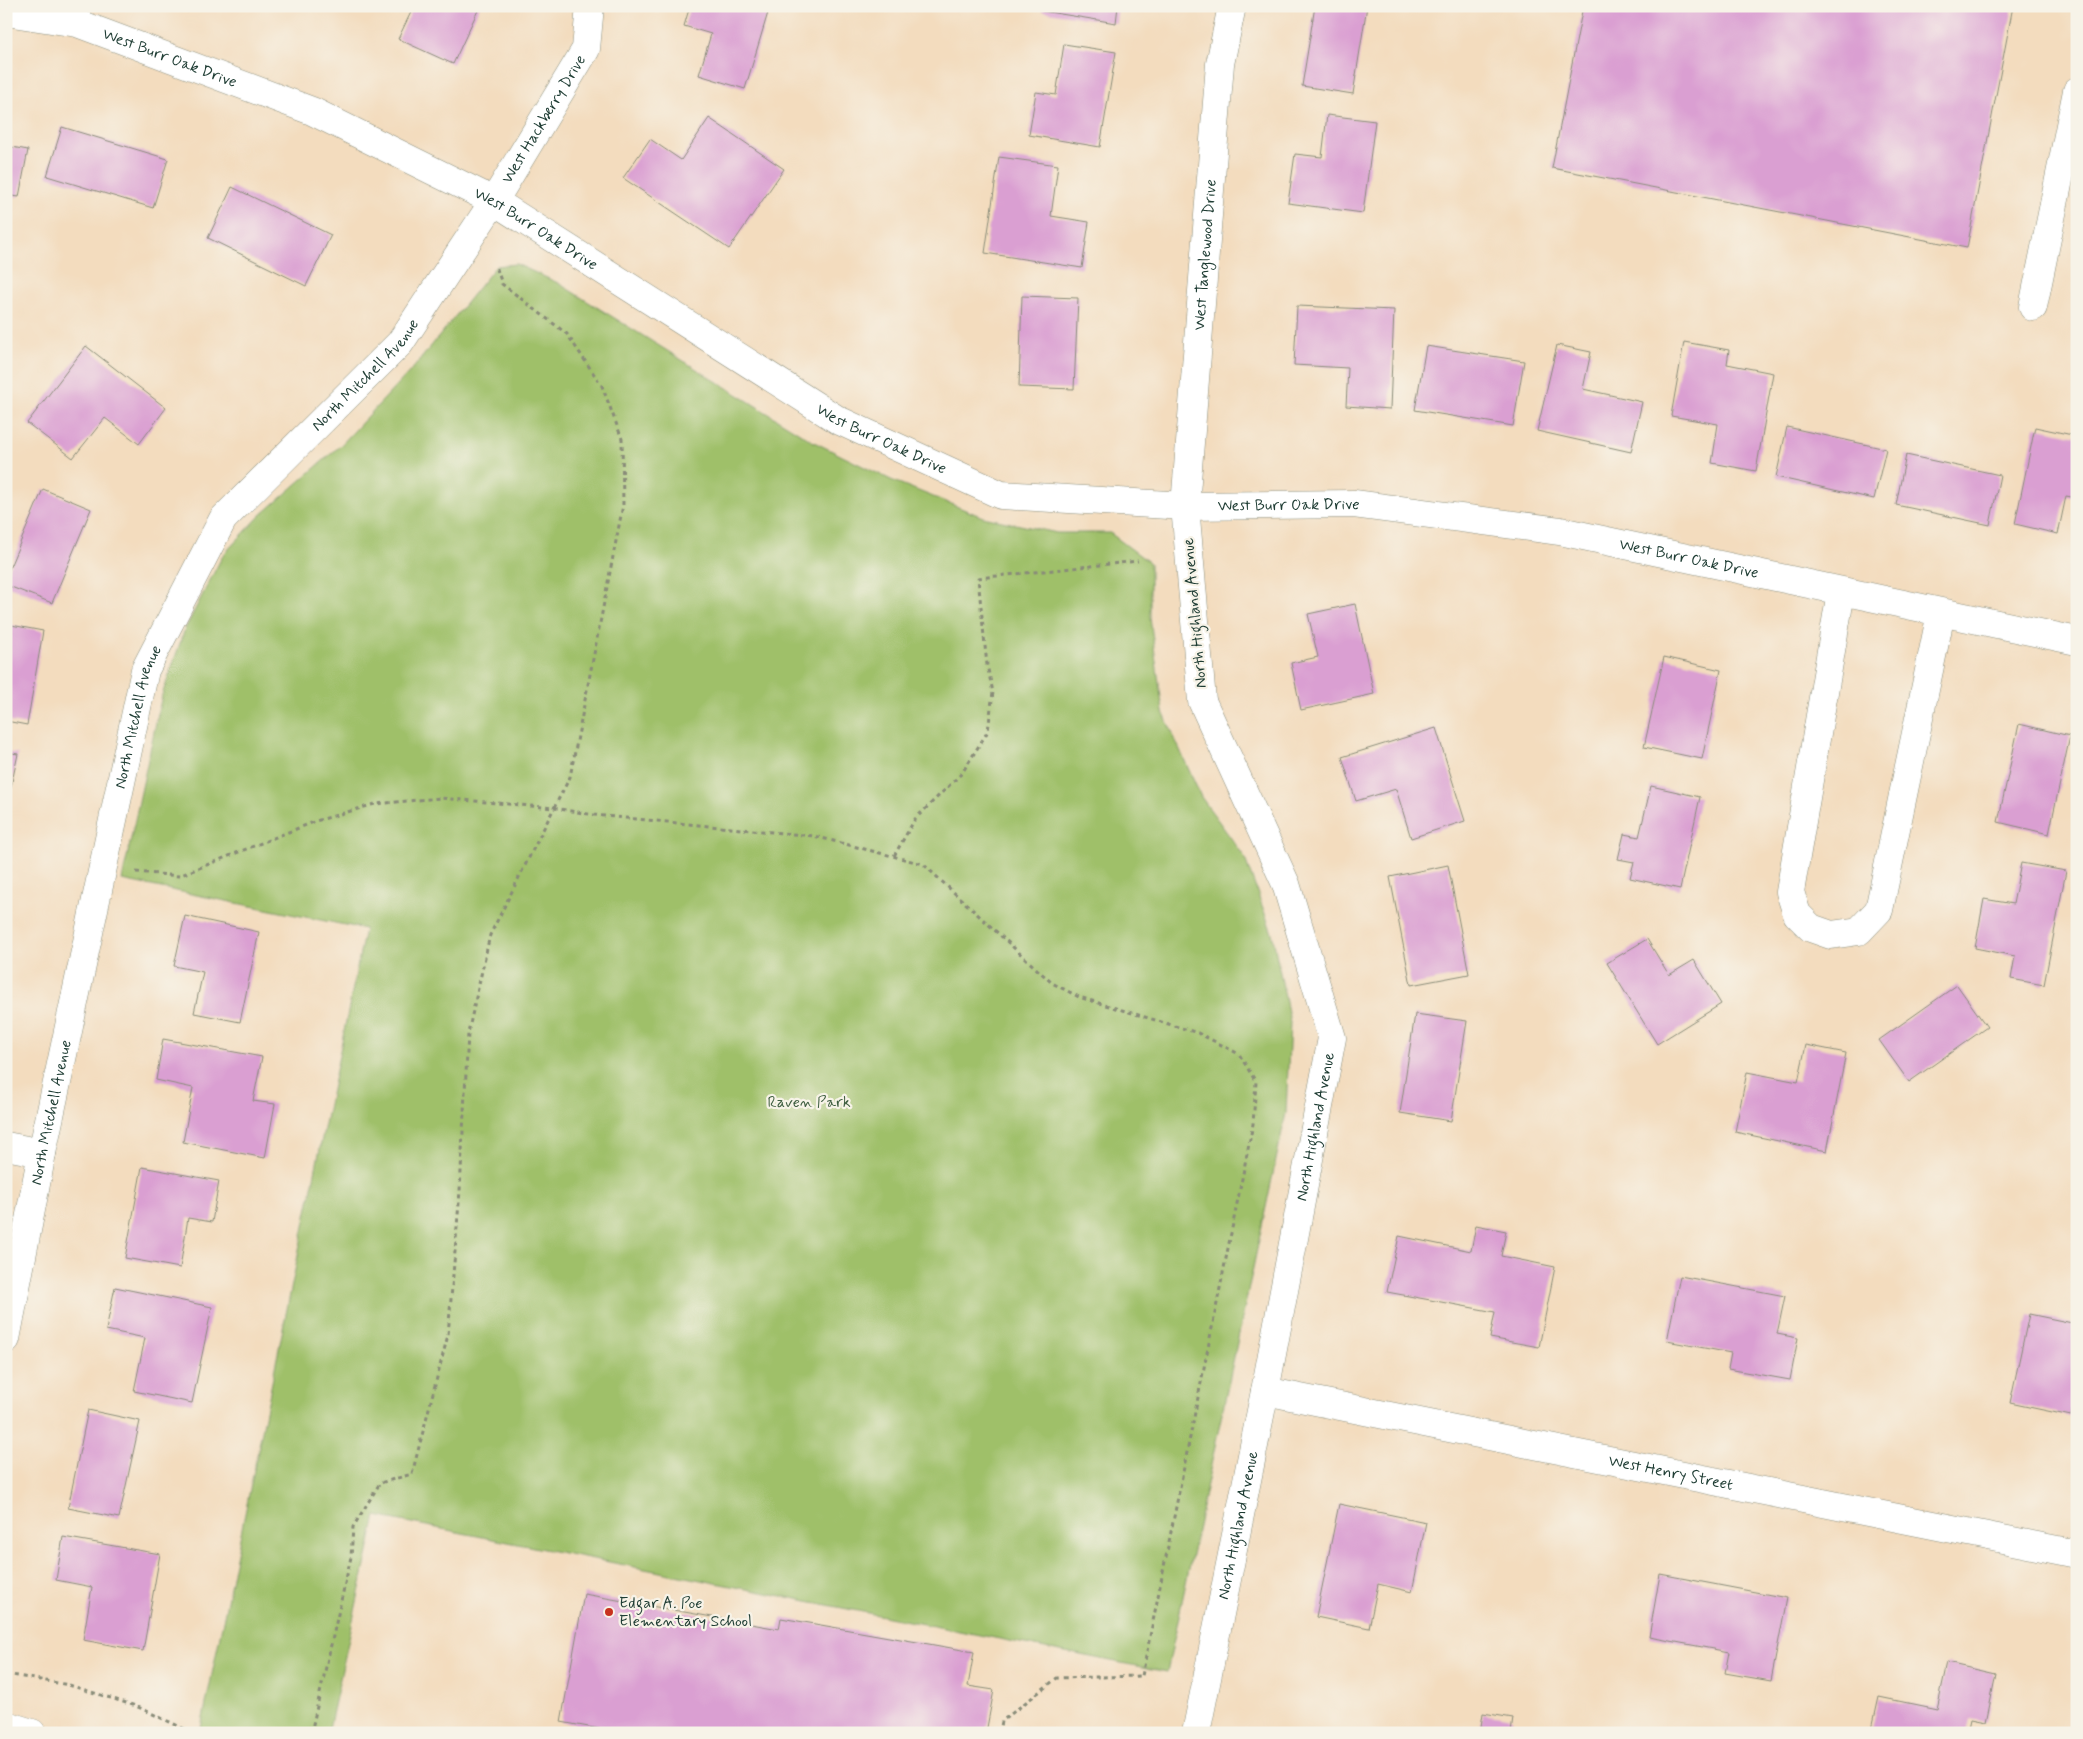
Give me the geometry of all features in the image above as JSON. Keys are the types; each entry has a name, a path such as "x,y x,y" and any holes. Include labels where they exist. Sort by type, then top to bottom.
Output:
{"street":[{"name":"West Hackberry Drive","path":"494,200 586,49 590,6"},
{"name":"West Tanglewood Drive","path":"1186,506 1220,64 1232,6"},
{"name":"West Burr Oak Drive","path":"6,12 77,23 312,111 494,200 838,420 1001,495 1186,506 1354,504 1560,531 2077,641"},
{"path":"2033,307 2077,91"},
{"name":"North Mitchell Avenue","path":"6,1339 42,1153 145,670 223,519 400,343 494,200"},
{"name":"North Highland Avenue","path":"1186,506 1202,701 1286,884 1332,1038 1265,1391 1196,1733"},
{"path":"1841,592 1790,892 1797,914 1810,928 1831,935 1858,931 1878,910 1941,613"},
{"path":"6,1146 42,1153"},
{"name":"West Henry Street","path":"1265,1391 2077,1554"},
{"path":"6,1725 32,1733"}],"path":[{"path":"311,1733 350,1557 354,1527 380,1483 412,1474 448,1335 460,1191 468,1033 490,935 570,777 621,515 622,438 602,386 567,334 502,284 496,266"},
{"path":"894,856 915,819 962,773 988,731 994,692 987,666 978,578 1138,561"},
{"path":"131,871 179,876 316,821 375,804 440,798 554,808 594,815 814,836 923,864 1052,983 1079,997 1198,1033 1239,1054 1256,1082 1253,1124 1142,1676 1057,1678 1002,1720 1000,1733"},
{"path":"6,1674 69,1684 136,1706 194,1733"}],"green space":[{"name":"Raven Park","path":"516,264 558,283 814,442 891,480 983,517 1057,533 1110,533 1150,563 1150,618 1163,712 1201,797 1244,856 1272,933 1290,1022 1286,1113 1167,1672 376,1516 328,1733 200,1733 365,929 122,880 162,695 185,629 223,555 260,516 340,446 415,366 496,266"}],"building":[{"path":"414,6 480,6 453,64 398,39"},
{"path":"690,6 770,6 745,89 699,75 711,34 684,26"},
{"path":"1042,6 1118,6 1116,23 1042,11"},
{"path":"1315,6 1367,6 1353,94 1302,86"},
{"path":"1583,6 2013,6 1967,248 1552,168"},
{"path":"1064,44 1116,52 1100,147 1029,135 1036,92 1056,95"},
{"path":"1327,115 1375,121 1363,213 1288,203 1295,154 1322,157"},
{"path":"709,118 784,169 729,249 623,178 650,139 681,160"},
{"path":"62,127 168,159 153,208 47,176"},
{"path":"6,146 28,150 19,197 6,195"},
{"path":"999,157 1058,165 1051,216 1089,222 1082,268 985,253"},
{"path":"232,187 331,235 306,286 208,238"},
{"path":"1022,296 1078,298 1074,389 1019,387"},
{"path":"1297,306 1394,310 1390,409 1346,406 1348,368 1294,365"},
{"path":"1684,342 1729,350 1727,364 1773,373 1756,471 1712,463 1718,424 1671,416"},
{"path":"1557,345 1591,352 1583,389 1642,402 1631,452 1537,431"},
{"path":"86,346 166,408 139,444 105,418 73,458 27,423"},
{"path":"1426,346 1524,361 1513,426 1415,410"},
{"path":"1787,427 1886,449 1874,499 1776,477"},
{"path":"2035,427 2077,436 2077,498 2066,496 2058,534 2015,524"},
{"path":"1906,455 2000,475 1990,525 1896,505"},
{"path":"43,489 91,509 52,603 6,585 6,576"},
{"path":"1355,604 1374,694 1301,710 1291,663 1318,657 1308,614"},
{"path":"6,624 43,631 27,725 6,721"},
{"path":"1664,657 1721,670 1702,759 1644,747"},
{"path":"2019,724 2070,736 2049,834 1998,822"},
{"path":"1436,728 1465,821 1411,838 1396,789 1356,801 1342,757"},
{"path":"6,752 18,754 9,796 6,796"},
{"path":"1651,786 1700,797 1680,889 1630,878 1634,862 1618,859 1624,834 1639,837"},
{"path":"2021,863 2066,871 2044,985 2011,979 2015,956 1975,948 1984,899 2013,904"},
{"path":"1448,865 1469,974 1411,985 1390,877"},
{"path":"185,916 259,932 240,1022 194,1013 203,972 174,966"},
{"path":"1647,939 1669,975 1694,960 1721,1004 1657,1044 1607,963"},
{"path":"1957,985 1987,1027 1909,1082 1879,1040"},
{"path":"1415,1014 1467,1021 1451,1121 1400,1113"},
{"path":"163,1039 262,1057 253,1101 275,1104 265,1158 183,1142 193,1088 156,1080"},
{"path":"1806,1045 1846,1053 1827,1151 1735,1132 1747,1072 1798,1082"},
{"path":"142,1167 219,1181 212,1222 188,1218 180,1268 125,1258"},
{"path":"1476,1225 1506,1231 1501,1256 1555,1267 1539,1347 1490,1338 1495,1312 1387,1292 1399,1236 1471,1251"},
{"path":"1680,1276 1785,1296 1777,1334 1798,1338 1790,1380 1728,1369 1731,1353 1667,1341"},
{"path":"115,1287 212,1307 192,1403 134,1391 145,1338 106,1330"},
{"path":"2029,1314 2077,1324 2077,1390 2071,1416 2010,1403"},
{"path":"88,1410 140,1421 119,1518 68,1508"},
{"path":"1339,1504 1426,1522 1412,1592 1378,1584 1369,1628 1316,1617"},
{"path":"63,1537 160,1554 143,1651 83,1640 92,1587 56,1580"},
{"path":"1660,1574 1787,1598 1771,1681 1725,1673 1729,1652 1649,1637"},
{"path":"584,1594 779,1629 781,1618 974,1652 968,1686 994,1690 986,1733 622,1733 561,1722"},
{"path":"1947,1663 1996,1674 1986,1722 1971,1719 1968,1733 1871,1733 1879,1697 1937,1709"},
{"path":"1483,1713 1513,1718 1511,1733 1480,1733"}],"place":[{"name":"Edgar A. Poe Elementary School","path":"609,1612"}]}
